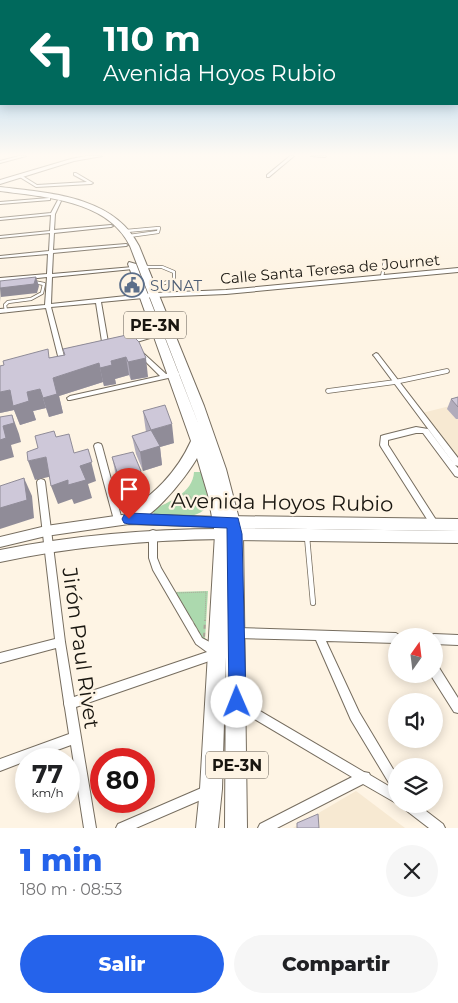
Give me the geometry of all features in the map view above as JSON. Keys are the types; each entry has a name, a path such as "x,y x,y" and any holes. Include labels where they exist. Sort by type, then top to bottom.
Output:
{"highway":[{"name":"PE-3N","path":"23,195 58,201 84,210 116,229 127,238"},
{"name":"PE-3N","path":"37,195 84,204 100,212 127,238 137,267 153,293 186,372 228,495 228,528 236,633 236,828"},
{"name":"PE-3N","path":"153,293 158,334 169,375 198,441 228,528 207,828"},
{"path":"124,520 176,483 190,462 198,441"}],"main road":[{"name":"Avenida Hoyos Rubio","path":"228,528 307,535 437,530 458,525"},
{"name":"Avenida Hoyos Rubio","path":"228,528 437,530 458,537"}],"street":[{"path":"0,203 49,200"},
{"path":"58,201 54,214 52,233 48,306 59,360 71,358"},
{"path":"0,219 54,214"},
{"path":"0,237 111,226"},
{"path":"0,257 51,252 127,238"},
{"path":"0,280 137,267"},
{"name":"Calle Santa Teresa de Journet","path":"3,311 98,302 153,293 226,292 458,270"},
{"path":"98,302 106,348"},
{"path":"122,344 158,334"},
{"path":"129,342 169,375"},
{"path":"97,351 114,346"},
{"path":"376,355 394,382 458,463"},
{"path":"70,398 186,372"},
{"name":"Avenida Hoyos Rubio","path":"437,530 384,445 384,438 416,430 425,431 458,474"},
{"path":"98,446 124,520"},
{"name":"Jirón Paul Rivet","path":"41,482 60,642 90,828"},
{"name":"Avenida Hoyos Rubio","path":"0,542 46,531 124,520 228,528"},
{"name":"Avenida Hoyos Rubio","path":"0,556 47,545 228,528"},
{"path":"153,534 153,558 156,570 199,641 218,653"},
{"path":"236,633 388,638"},
{"path":"319,636 355,716 388,771"},
{"path":"443,639 458,640"},
{"path":"0,658 60,642"},
{"path":"69,704 218,653"},
{"path":"442,683 458,708"},
{"path":"237,702 388,792"},
{"path":"0,765 75,738"},
{"path":"264,828 365,778"},
{"path":"122,828 211,789"},
{"path":"420,813 439,828"}],"lane":[{"path":"160,228 158,232 127,238 160,228"},
{"path":"382,277 385,260"},
{"path":"137,267 156,266 171,269 175,275 174,280"},
{"path":"153,293 174,280"},
{"path":"153,293 174,280"},
{"path":"3,311 8,302 31,299 42,293 42,283 18,284"},
{"path":"328,391 394,382 447,371"},
{"path":"307,535 313,603"}],"path":[{"path":"185,495 191,497 193,502 185,507 178,503 179,497 185,495"},
{"path":"206,592 204,637 201,638 175,593 206,592"}],"shaded area":[{"path":"458,404 458,467 418,414"},
{"path":"356,791 405,828 293,828"}],"green space":[{"path":"194,472 202,472 209,503 205,509 185,517 155,516 152,510 185,491 193,479"},
{"path":"208,591 205,639 200,640 173,592"}],"building":[{"path":"36,277 34,284 0,288 0,281"},
{"path":"131,334 139,342 146,358 128,362 126,357 111,361 112,365 100,368 99,363 53,378 57,394 43,398 40,389 27,392 29,401 13,406 10,390 0,392 0,366 4,365 3,361 48,349 49,358 65,355 63,349"},
{"path":"458,397 458,407 451,399"},
{"path":"165,405 172,424 151,430 143,411"},
{"path":"12,415 14,423 3,426 6,438 0,440 0,417"},
{"path":"151,430 160,446 140,452 132,436"},
{"path":"54,431 56,437 69,434 74,453 88,449 92,462 80,466 86,480 68,485 68,480 51,486 46,457 28,461 27,452 38,448 35,436"},
{"path":"133,452 141,471 119,478 112,457"},
{"path":"24,478 27,500 0,508 0,486"},
{"path":"318,814 319,828 297,828 297,823"}],"place":[{"name":"SUNAT","path":"132,285"}],"route":[{"path":"129,519 233,522 235,534 237,702"}]}
